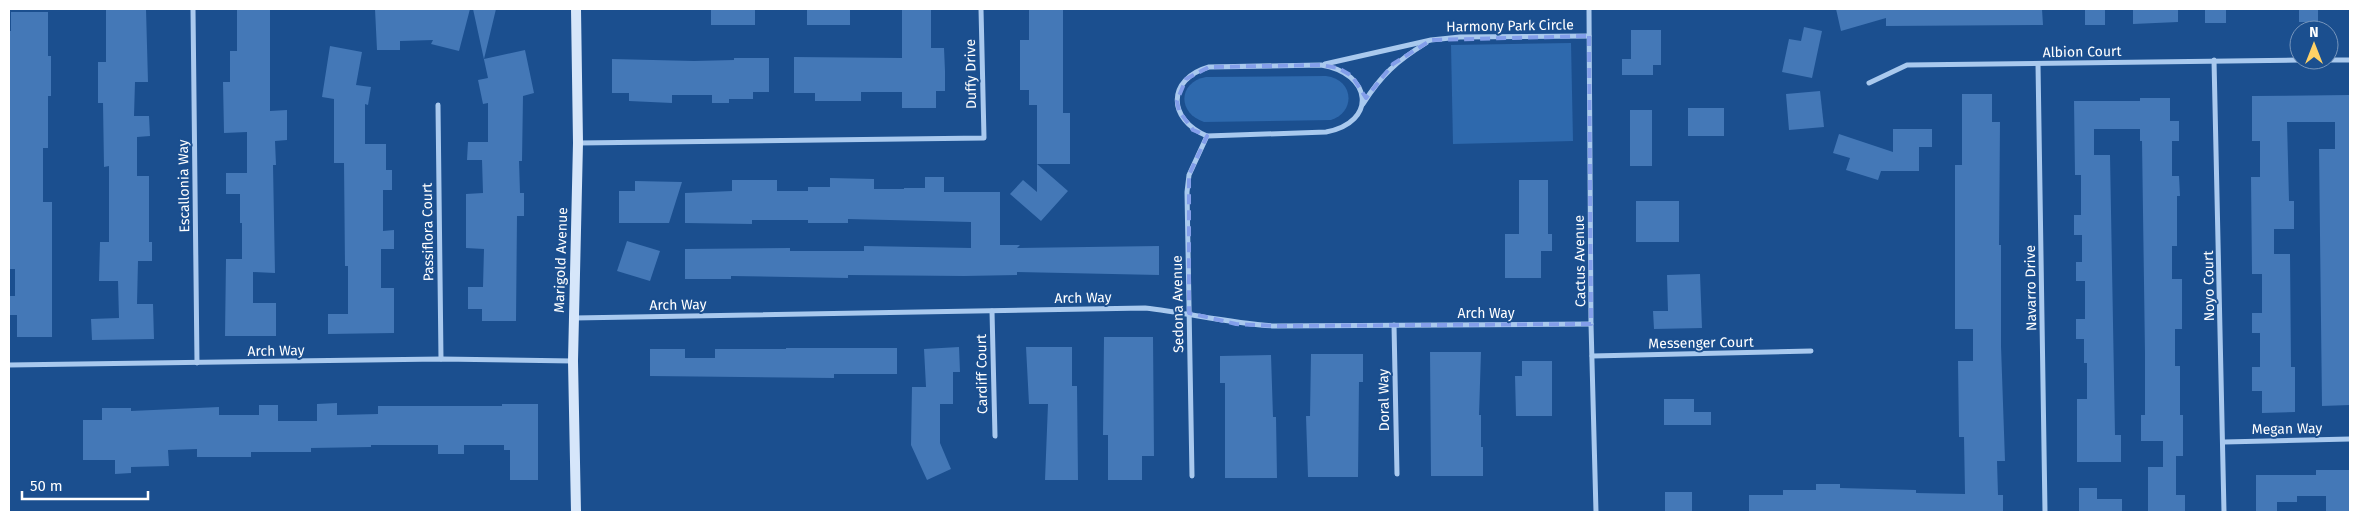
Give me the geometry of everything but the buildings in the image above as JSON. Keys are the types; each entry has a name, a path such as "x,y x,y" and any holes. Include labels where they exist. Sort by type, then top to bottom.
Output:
{"street":[{"name":"Escallonia Way","path":"193,9 197,363"},
{"name":"Marigold Avenue","path":"576,9 578,143 573,318 576,512"},
{"name":"Duffy Drive","path":"578,143 984,138 981,9"},
{"name":"Cactus Avenue","path":"1589,9 1591,324 1596,512"},
{"name":"Harmony Park Circle","path":"1321,65 1431,40 1460,37 1589,36"},
{"name":"Harmony Park Circle","path":"1362,104 1360,88 1352,76 1338,68 1321,65 1210,67 1196,71 1186,79 1180,89 1177,101 1179,111 1185,122 1193,130 1207,136 1326,132 1342,129 1359,113 1362,104 1379,79 1393,64 1431,40"},
{"name":"Noyo Court","path":"2214,60 2224,442 2224,512"},
{"name":"Albion Court","path":"1869,83 1906,65 2289,60"},
{"name":"Navarro Drive","path":"2038,64 2046,512"},
{"name":"Passiflora Court","path":"438,105 441,359"},
{"name":"Sedona Avenue","path":"1192,476 1189,175 1207,136"},
{"name":"Arch Way","path":"573,318 1145,308 1189,313 1236,324 1274,326 1591,324"},
{"name":"Cardiff Court","path":"992,311 995,436"},
{"name":"Doral Way","path":"1394,325 1397,474"},
{"name":"Messenger Court","path":"1592,356 1811,351"},
{"name":"Arch Way","path":"9,365 441,359 573,361"},
{"name":"Megan Way","path":"2224,442 2350,439"}],"highlighted area":[{"path":"1589,36 1591,324 1274,326 1236,324 1189,313 1189,175 1207,136 1193,130 1179,111 1177,101 1186,79 1209,67 1321,65 1338,68 1352,76 1366,98 1393,64 1431,40"}],"shaded area":[{"path":"1571,43 1573,141 1453,144 1451,45"},
{"path":"1326,76 1335,78 1342,83 1348,96 1345,110 1331,120 1204,122 1195,118 1185,105 1184,98 1190,85 1206,77"}]}
